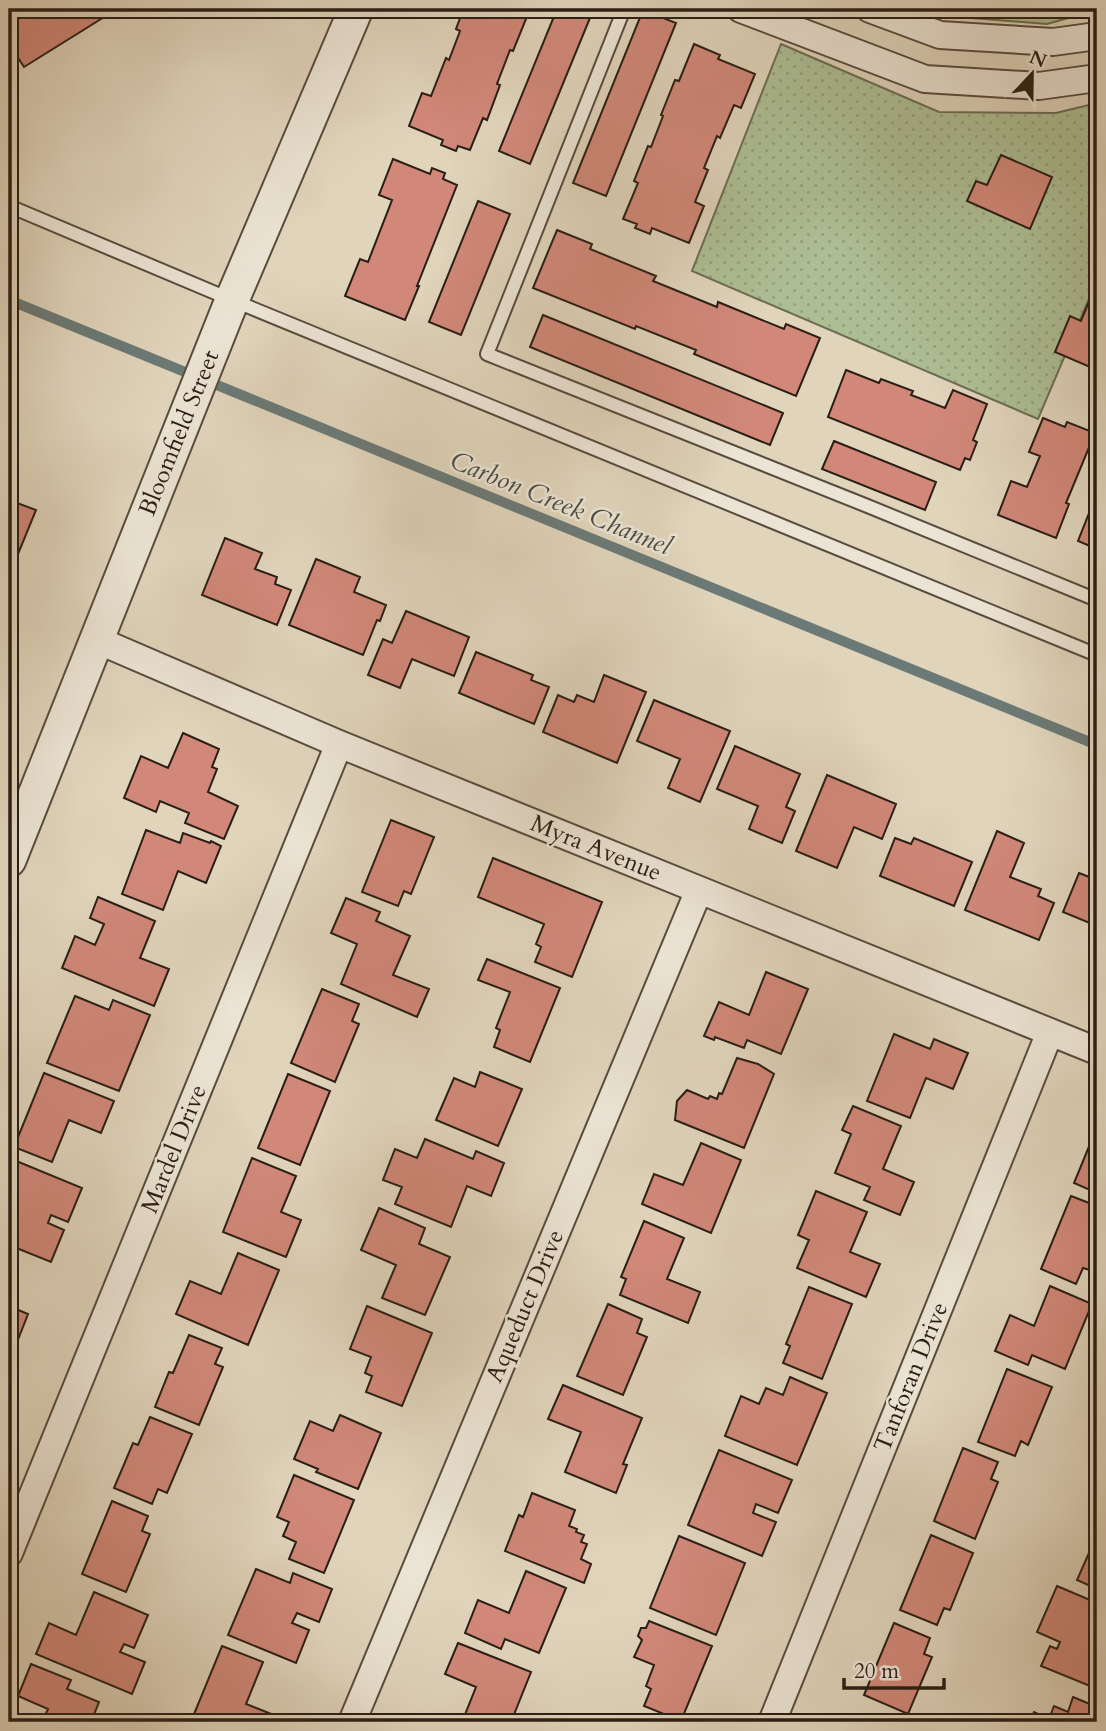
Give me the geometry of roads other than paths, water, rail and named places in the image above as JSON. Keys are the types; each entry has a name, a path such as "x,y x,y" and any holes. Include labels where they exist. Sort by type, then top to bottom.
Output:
{"street":[{"name":"Bloomfield Street","path":"9,860 232,300 356,9"},
{"path":"741,9 925,79 1038,86 1097,78"},
{"path":"870,9 940,36 1053,42 1097,36"},
{"name":"Myra Avenue","path":"97,640 339,744 1097,1051"},
{"name":"Mardel Drive","path":"9,1553 339,744"},
{"name":"Aqueduct Drive","path":"352,1722 699,890"},
{"name":"Tanforan Drive","path":"772,1722 1050,1032"}],"lane":[{"path":"624,9 487,354 1097,600"},
{"path":"9,206 1097,655"}],"waterway":[{"name":"Carbon Creek Channel","path":"9,300 1097,745"}]}
